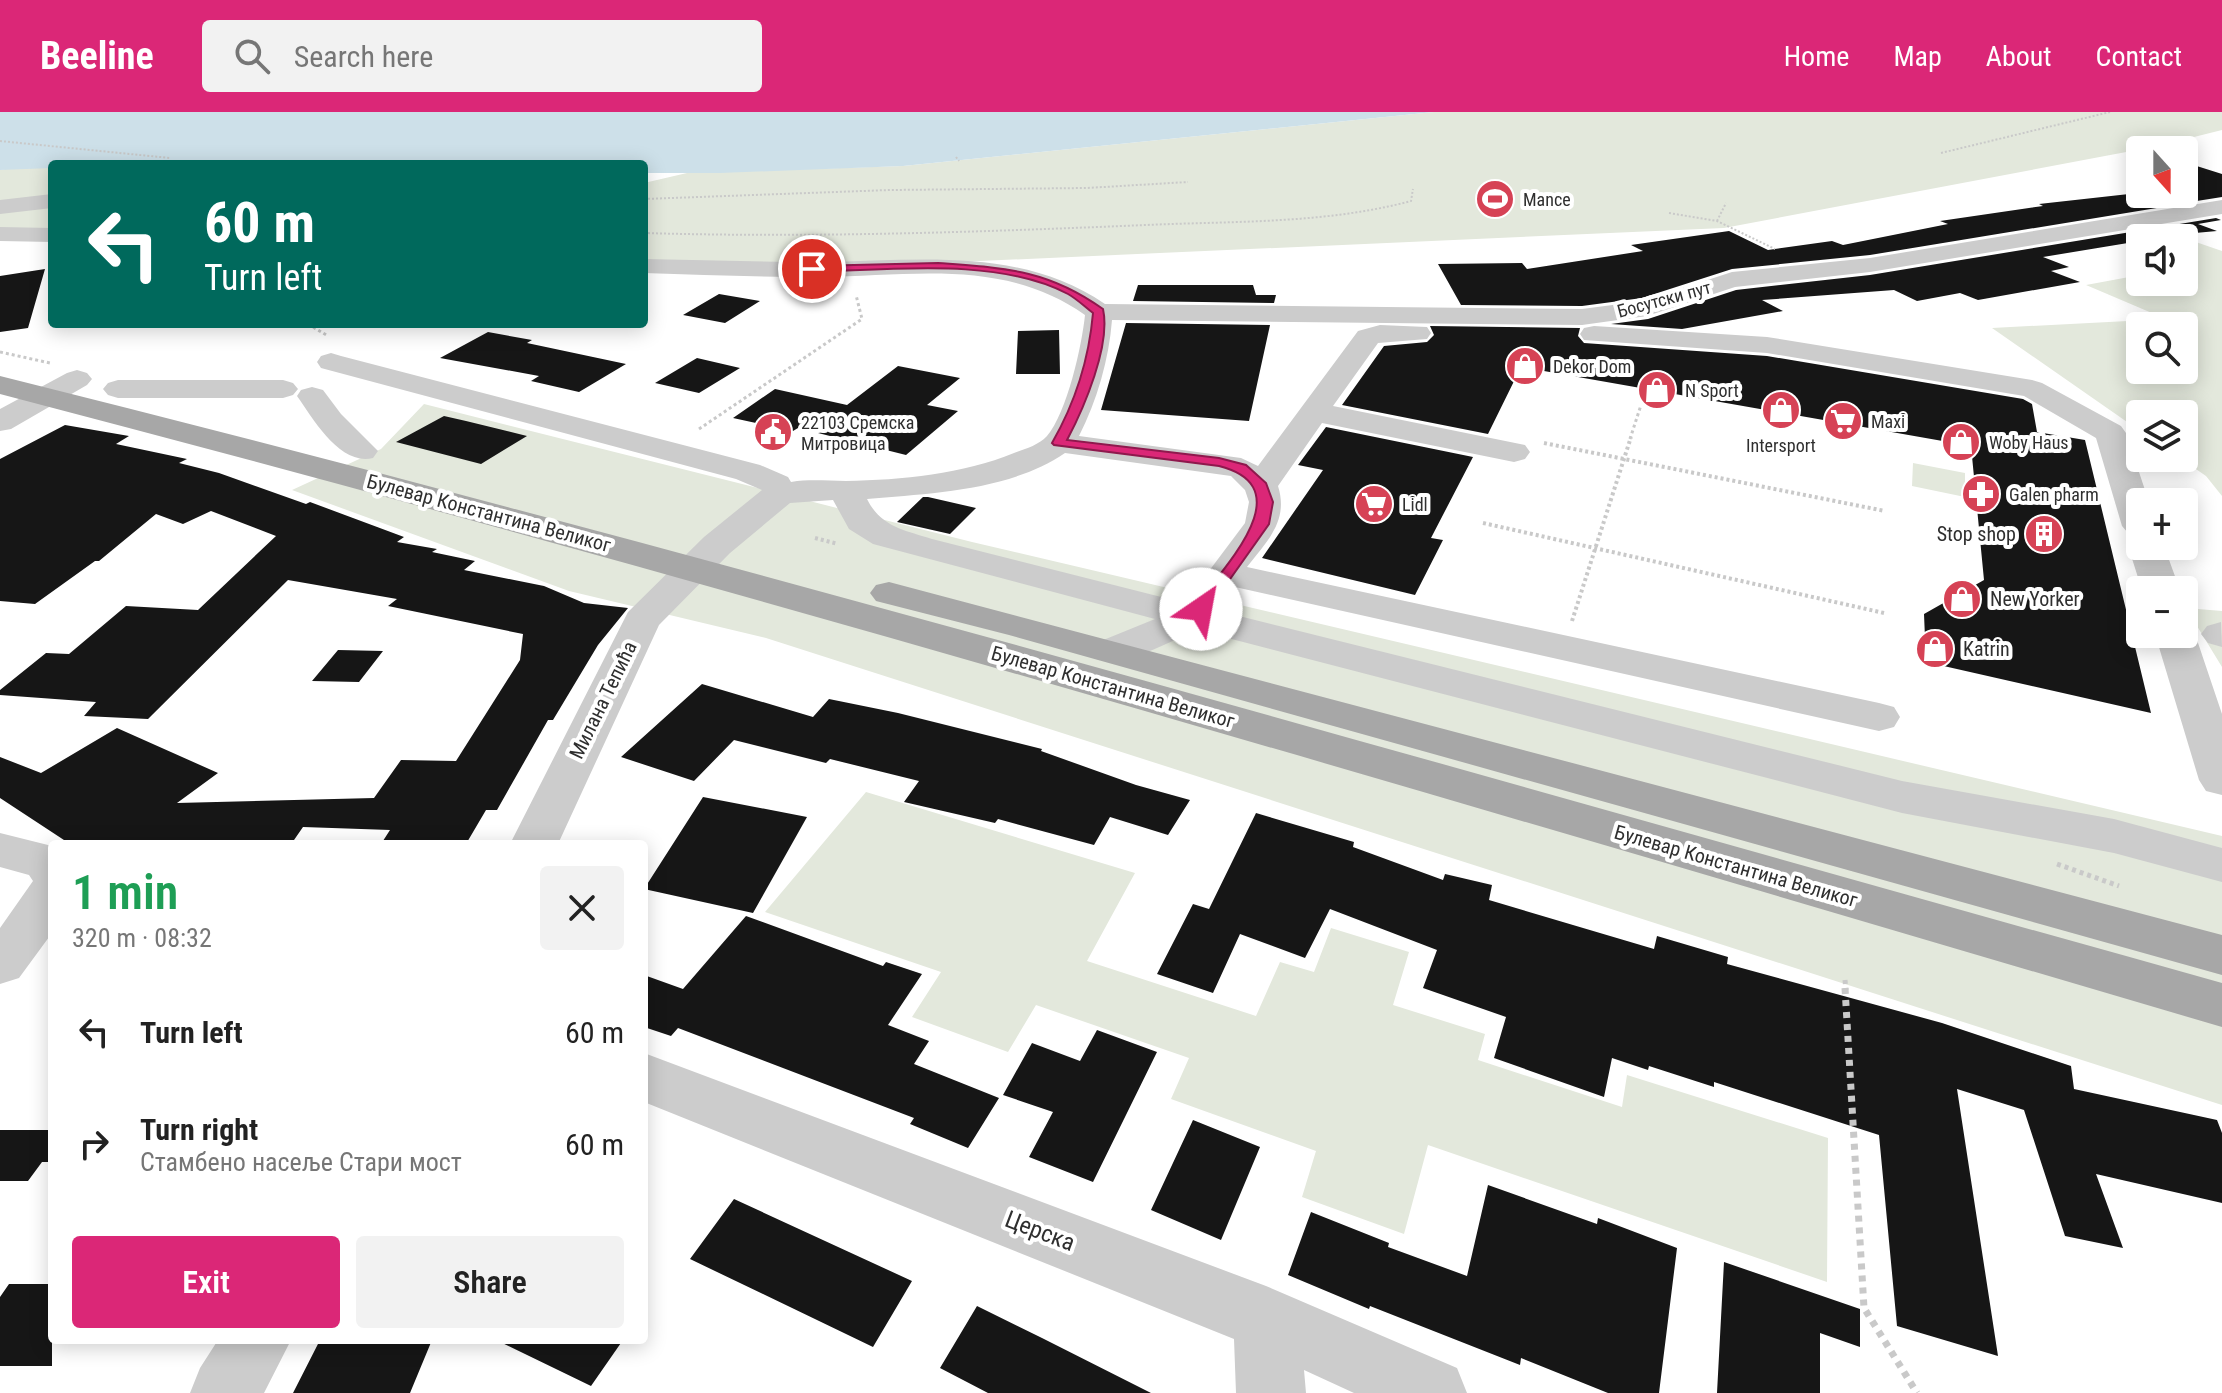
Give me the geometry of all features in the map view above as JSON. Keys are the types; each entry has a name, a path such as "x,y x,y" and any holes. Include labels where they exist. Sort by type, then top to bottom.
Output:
{"main road":[{"name":"Булевар Константина Великог","path":"0,363 62,387 361,478 705,558 786,567 1110,651 2222,955"},
{"name":"Булевар Константина Великог","path":"0,385 118,389 362,451 705,558 860,615 2222,1005"}],"street":[{"path":"0,207 48,201"},
{"name":"Босутски пут","path":"1099,312 1582,317 1647,308 1740,278 1823,272 2222,207"},
{"path":"0,234 48,235"},
{"path":"331,362 670,449 748,472 776,484 780,494 813,489 846,491 945,482 1019,464 1059,443 1074,416 1096,345 1099,312 1073,292 1021,273 938,266 842,269 648,266"},
{"path":"1261,486 1368,337 1380,333 1572,333 1767,345 2032,389 2110,433 2128,488"},
{"path":"0,422 62,387"},
{"path":"118,389 297,392 362,451"},
{"path":"1315,412 1524,447"},
{"path":"1059,443 1219,462 1241,468 1261,486 1266,502 1262,524 1224,573 1210,598 1192,618 1110,651"},
{"path":"846,491 861,522 886,536 1192,618 1902,797 2114,836 2222,865"},
{"name":"Милана Тепића","path":"536,840 642,620 705,558 780,494"},
{"path":"1224,573 1879,717"},
{"path":"2180,648 2222,780"},
{"path":"0,850 48,865"},
{"path":"0,964 26,932 48,897"},
{"name":"Церска","path":"648,1079 1266,1319 1432,1393"},
{"path":"1266,1319 1271,1393"},
{"path":"225,1393 255,1344"}],"path":[{"path":"1941,153 2110,112"},
{"path":"0,141 170,158"},
{"path":"648,199 890,190 1087,188 1188,182"},
{"path":"648,233 952,234 1287,217 1390,208 1411,201 1413,189"},
{"path":"1717,221 1726,203"},
{"path":"1669,213 1717,221 1823,272"},
{"path":"670,449 862,319 857,295 841,284 842,269"},
{"path":"1569,629 1641,405"},
{"path":"1524,447 1625,459 1885,511"},
{"path":"1483,523 1884,613"},
{"path":"1845,980 1864,1308 1917,1393"}],"shaded area":[{"path":"0,112 1434,112 903,166 648,173 648,160 48,160 48,168 0,170"},
{"path":"1434,112 2222,112 2222,130 2198,136 2126,136 2126,152 1724,228 957,262 755,265 648,260 648,182 687,173 903,166"},
{"path":"48,168 48,232 0,231 0,170"},
{"path":"2198,243 2222,251 2222,496 2198,470 2198,400 2126,400 2126,421 1992,328 2126,321 2126,384 2198,384 2198,312 2150,312 2086,285 2126,278 2126,296 2198,296"},
{"path":"424,404 972,542 2222,836 2222,1105 766,638 569,591 292,490 381,449"},
{"path":"1913,463 1965,473 1965,497 1912,486"},
{"path":"2198,609 2222,611 2222,667 2198,628"},
{"path":"866,792 1135,873 1087,961 1256,1016 1280,962 1314,972 1331,928 1409,952 1393,1005 1485,1034 1478,1060 1622,1107 1627,1075 1828,1138 1827,1282 1428,1145 1404,1234 1302,1197 1316,1151 1171,1099 1189,1058 1036,1005 1008,1052 912,1017 941,972 765,912"}],"building":[{"path":"2198,166 2222,174 2222,197 2198,201"},
{"path":"2126,194 2126,208 2157,208 1870,255 1732,269 1642,298 1582,306 1461,305 1438,264 1522,263 1527,269 1643,251 1631,245 1729,231 1768,250 1832,241 1843,245 1948,224 1940,221 2043,206 2039,204"},
{"path":"2216,218 2221,220 2198,224 2180,224"},
{"path":"2198,224 2217,231 2198,233"},
{"path":"2126,233 2126,243 2043,257 2069,267 2051,271 2080,282 1978,300 1960,293 1917,301 1894,290 1762,300 1783,311 1682,329 1611,324 1648,319 1736,290 1870,275"},
{"path":"45,269 28,328 0,332 0,276"},
{"path":"1138,285 1253,285 1256,295 1276,295 1274,303 1133,301"},
{"path":"719,294 760,301 725,323 683,315"},
{"path":"1126,323 1270,325 1249,421 1101,410"},
{"name":"Stop shop","path":"1430,326 1580,328 1578,336 1584,343 1767,356 2023,399 2032,404 2037,432 2085,440 2126,610 2126,648 2135,648 2151,713 1926,662 1924,614 1984,580 1971,446 1521,367 1488,434 1342,405 1384,346 1427,342 1434,335"},
{"path":"1059,330 1060,374 1016,374 1018,331"},
{"path":"488,332 626,364 579,392 531,381 539,376 440,358"},
{"path":"697,358 740,368 699,393 655,383"},
{"path":"898,366 960,378 927,405 958,411 906,455 798,428 793,431 733,418 775,389 847,405"},
{"path":"444,416 527,436 481,464 396,442"},
{"path":"65,425 129,436 116,444 187,459 179,463 219,473 306,504 310,502 404,537 397,542 437,549 432,552 475,561 464,570 544,586 584,603 628,608 598,645 553,720 548,720 497,810 486,810 468,840 384,840 390,830 303,827 294,840 64,840 0,798 0,757 41,773 117,728 218,773 177,803 374,798 401,760 456,761 520,660 523,634 388,606 397,599 288,580 148,719 84,716 96,702 0,695 0,690 46,653 69,654 126,606 198,610 276,536 211,511 183,524 156,514 99,561 35,604 0,601 0,459"},
{"name":"Lidl","path":"1326,427 1473,457 1431,538 1443,540 1415,595 1262,558 1323,470 1298,465"},
{"path":"923,497 976,508 950,534 897,522"},
{"path":"338,650 383,651 359,682 312,681"},
{"path":"702,684 813,717 829,699 898,713 1042,749 1136,785 1190,800 1168,835 1110,817 1094,845 998,819 995,823 904,802 919,781 830,759 826,763 734,740 694,781 621,757"},
{"path":"703,797 807,817 753,913 648,890 648,883"},
{"path":"1256,813 1354,842 1353,847 1443,880 1445,874 1492,885 1489,900 1654,949 1657,936 1728,957 1727,964 1942,1023 2071,1066 2074,1089 2217,1120 2222,1133 2222,1203 2096,1174 2123,1248 2065,1236 2024,1110 1957,1089 1998,1356 1897,1326 1879,1135 1714,1082 1714,1087 1649,1066 1648,1070 1612,1058 1604,1097 1494,1058 1506,1017 1423,988 1437,950 1330,909 1305,958 1240,934 1213,993 1157,974 1193,904 1209,909"},
{"path":"746,916 883,966 886,962 922,974 888,1025 929,1041 914,1064 999,1098 968,1148 910,1124 914,1118 678,1028 671,1036 648,1028 648,976 683,989"},
{"path":"1097,1030 1157,1052 1093,1182 1029,1157 1053,1112 1003,1095 1032,1043 1080,1061"},
{"path":"1193,1120 1260,1147 1221,1240 1151,1210"},
{"path":"0,1130 48,1130 48,1162 42,1162 28,1181 0,1181"},
{"path":"1488,1185 1597,1224 1598,1218 1677,1248 1659,1393 1608,1393 1521,1358 1520,1365 1370,1306 1369,1309 1288,1275 1311,1212 1389,1243 1388,1247 1467,1276"},
{"path":"734,1199 912,1281 873,1347 690,1259"},
{"path":"1724,1262 1860,1309 1860,1347 1820,1333 1820,1393 1717,1393"},
{"path":"9,1284 48,1284 48,1344 52,1344 52,1366 0,1366 0,1297"},
{"path":"977,1306 1151,1393 988,1393 940,1368"},
{"path":"318,1344 430,1344 410,1393 293,1393"},
{"path":"504,1344 620,1344 591,1386"}],"place":[{"name":"Mance","path":"1495,199"},
{"name":"Dekor Dom","path":"1525,366"},
{"name":"N Sport","path":"1657,390"},
{"name":"Intersport","path":"1781,410"},
{"name":"Maxi","path":"1843,421"},
{"name":"22103 Сремска Митровица","path":"773,432"},
{"name":"Woby Haus","path":"1961,442"},
{"name":"Galen pharm","path":"1981,494"},
{"name":"Lidl","path":"1374,504"},
{"name":"Stop shop","path":"2044,534"},
{"name":"New Yorker","path":"1962,599"},
{"name":"Katrin","path":"1935,649"}],"route":[{"path":"812,269 986,268 1050,281 1087,301 1099,312 1096,345 1074,416 1059,443 1219,462 1241,468 1261,486 1266,502 1262,524 1201,609"}]}
